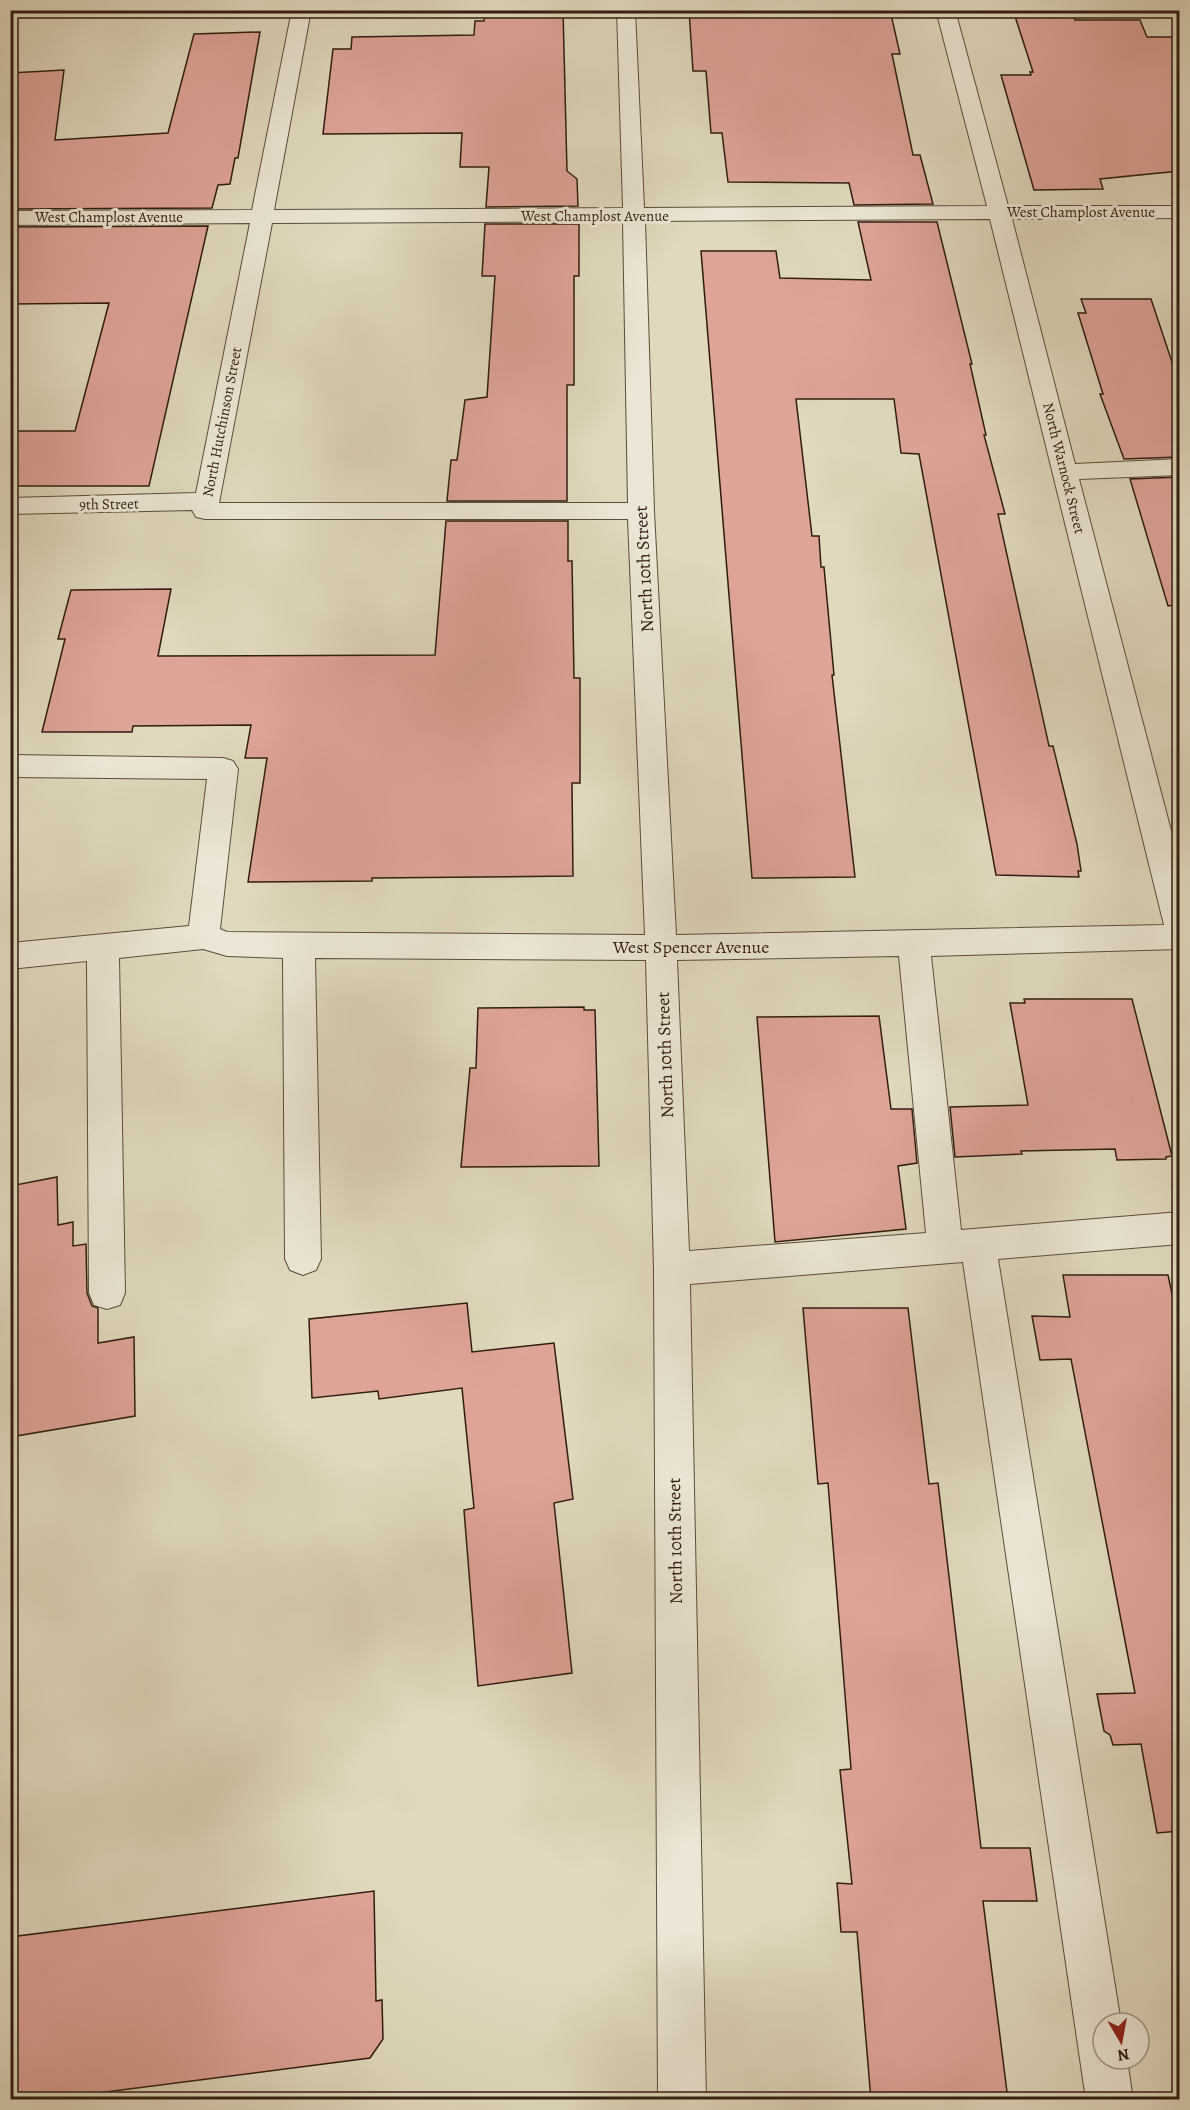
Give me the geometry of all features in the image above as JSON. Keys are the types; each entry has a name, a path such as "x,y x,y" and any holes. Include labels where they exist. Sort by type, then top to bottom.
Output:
{"street":[{"name":"North Hutchinson Street","path":"302,10 205,511 641,511"},
{"name":"North 10th Street","path":"626,10 634,216 641,511 661,947 672,1269 682,2100"},
{"name":"North Warnock Street","path":"945,10 999,212 1179,927"},
{"name":"West Champlost Avenue","path":"10,218 1179,212"},
{"path":"1065,472 1179,468"},
{"name":"9th Street","path":"10,506 207,501"},
{"path":"10,766 223,769 203,937 10,956"},
{"name":"West Spencer Avenue","path":"203,937 227,945 661,947 914,944 1179,937"},
{"path":"914,944 962,1247 1095,2011"},
{"path":"103,946 107,1293"},
{"path":"299,946 303,1259"},
{"path":"672,1269 1179,1228"},
{"path":"1106,2071 1110,2100"}],"building":[{"path":"485,10 563,10 567,171 577,179 578,206 486,207 489,167 460,167 462,133 323,134 333,49 351,49 352,37 474,35 475,21 484,21"},
{"path":"689,10 890,10 900,54 892,54 913,155 920,155 933,204 854,205 849,183 728,182 722,133 711,133 706,71 693,71"},
{"path":"1013,10 1072,10 1075,20 1140,20 1147,37 1179,37 1179,171 1100,179 1103,189 1034,190 1001,75 1031,75 1030,72 1033,72"},
{"path":"260,32 238,158 235,158 230,184 218,185 212,208 10,209 10,73 64,70 55,140 168,133 194,34"},
{"path":"858,222 937,222 972,364 970,364 986,435 984,435 1005,514 998,514 1049,746 1053,746 1077,844 1081,871 1078,871 1079,877 996,875 919,454 901,453 894,399 796,399 812,536 819,536 821,567 824,567 834,675 832,675 855,877 752,878 701,251 776,251 780,278 871,280"},
{"path":"485,224 579,224 579,276 574,276 574,385 567,385 567,501 447,501 451,460 457,460 465,400 487,397 495,276 482,276"},
{"path":"208,226 149,486 10,486 10,431 75,431 109,303 10,304 10,227"},
{"path":"1081,299 1151,299 1179,383 1179,457 1124,459 1100,394 1103,394 1078,313 1086,313"},
{"path":"1179,477 1179,604 1168,606 1130,479"},
{"path":"446,521 568,521 568,561 572,561 574,678 580,678 580,783 572,783 573,876 248,882 267,758 245,758 251,725 133,726 132,732 42,732 65,639 58,639 71,590 171,589 158,656 435,655"},
{"path":"1024,999 1132,999 1172,1156 1166,1159 1117,1160 1115,1149 1021,1151 1022,1154 955,1157 950,1107 1028,1105 1010,1003 1025,1003"},
{"path":"584,1007 584,1010 595,1010 599,1166 461,1167 470,1068 476,1068 478,1008"},
{"path":"879,1016 891,1109 912,1109 917,1163 898,1166 906,1229 775,1242 757,1017"},
{"path":"57,1177 58,1225 73,1222 73,1246 86,1244 87,1293 92,1306 98,1308 98,1343 134,1337 135,1416 10,1437 10,1186"},
{"path":"1063,1275 1168,1275 1174,1303 1179,1303 1179,1831 1157,1833 1141,1744 1113,1745 1110,1735 1104,1731 1097,1694 1135,1693 1071,1359 1040,1360 1032,1316 1070,1317"},
{"path":"467,1303 472,1352 554,1343 573,1499 554,1503 572,1673 478,1686 464,1510 474,1508 462,1388 379,1399 378,1391 312,1398 309,1319"},
{"path":"803,1308 908,1308 929,1484 938,1483 981,1848 1030,1848 1037,1901 983,1901 1008,2100 871,2100 857,1932 841,1932 837,1883 852,1884 840,1770 851,1769 828,1483 818,1484"},
{"path":"374,1891 376,2001 382,2000 383,2039 370,2058 43,2100 10,2100 10,1937"}]}
